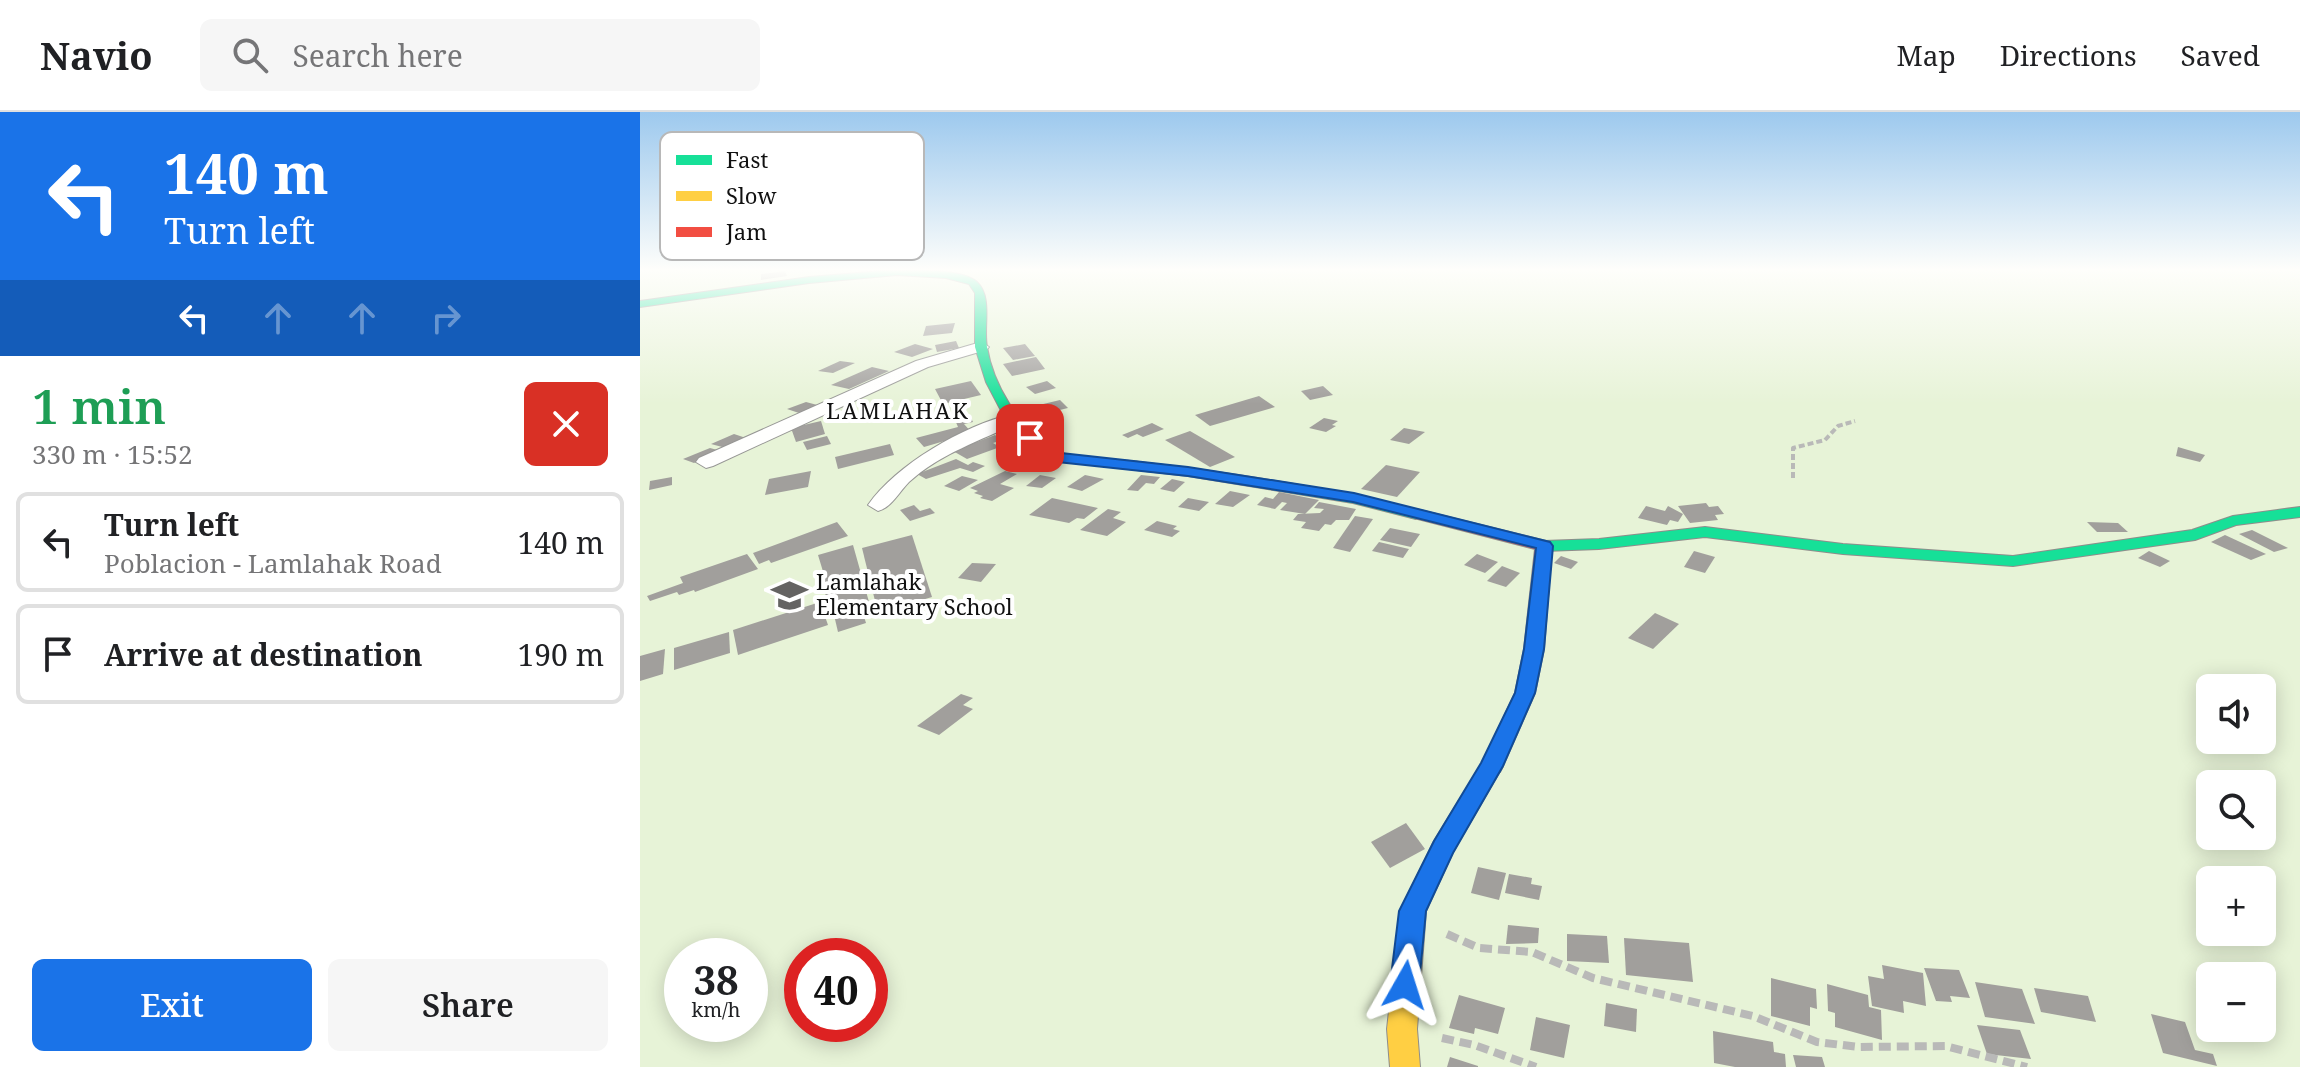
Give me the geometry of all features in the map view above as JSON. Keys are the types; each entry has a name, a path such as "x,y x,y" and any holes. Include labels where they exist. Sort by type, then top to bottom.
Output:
{"street":[{"path":"980,316 981,347 992,382 1012,419 1048,456 1188,472 1354,498 1544,546 1599,544 1705,532 1843,549 2013,561 2195,535 2217,524 2248,517 2300,512"},
{"path":"706,462 922,364 981,347"},
{"path":"878,505 888,491 920,463 1012,419"},
{"path":"1405,1067 1402,1029 1413,911 1443,848 1492,766 1525,693 1534,649 1544,546"}],"path":[{"path":"1793,478 1793,448 1828,440 1838,426 1855,421"},
{"path":"1413,911 1457,941 1479,948 1532,952 1593,978 1753,1016 1817,1042 1859,1047 1945,1046 2027,1067"},
{"path":"1402,1029 1474,1045 1536,1067"}],"green space":[{"path":"640,316 2300,316 2300,1067 640,1067"}],"building":[{"path":"955,323 952,333 923,336 926,326"},
{"path":"956,341 959,348 937,352 935,345"},
{"path":"915,344 933,349 912,357 894,352"},
{"path":"1025,344 1035,356 1013,360 1003,348"},
{"path":"1036,357 1045,369 1012,376 1003,364"},
{"path":"840,361 855,363 833,373 818,371"},
{"path":"872,367 889,371 849,389 831,385"},
{"path":"971,381 981,395 943,404 935,389"},
{"path":"1047,381 1056,388 1035,394 1026,387"},
{"path":"1323,386 1333,395 1310,400 1301,391"},
{"path":"1259,396 1275,407 1210,426 1195,415"},
{"path":"1060,400 1068,408 1043,414 1035,406"},
{"path":"806,402 821,406 802,414 787,409"},
{"path":"970,416 973,422 964,424 972,433 924,447 916,438 958,427 955,420"},
{"path":"1324,418 1338,421 1332,425 1336,426 1326,432 1309,428"},
{"path":"821,421 825,434 796,442 791,428"},
{"path":"1152,423 1164,429 1143,437 1137,434 1128,438 1122,435"},
{"path":"1404,428 1425,432 1409,444 1390,440"},
{"path":"1190,431 1235,457 1210,467 1165,440"},
{"path":"734,434 749,439 726,448 711,444"},
{"path":"995,435 1002,440 993,443 1000,447 967,459 953,451"},
{"path":"827,436 831,444 807,450 803,442"},
{"path":"890,444 894,455 838,469 835,457"},
{"path":"2178,447 2205,455 2200,462 2176,456"},
{"path":"710,448 721,451 694,463 683,459"},
{"path":"1032,457 1060,462 1045,472 1017,468"},
{"path":"956,459 968,465 973,462 985,466 973,472 960,468 926,479 917,474"},
{"path":"1386,465 1420,472 1397,497 1361,489"},
{"path":"811,471 808,487 765,495 769,479"},
{"path":"1005,471 1017,474 1000,484 1014,488 992,501 980,498 983,496 970,488"},
{"path":"1040,475 1056,478 1042,488 1026,486"},
{"path":"1085,475 1104,479 1082,491 1067,487"},
{"path":"1141,475 1160,477 1154,484 1146,483 1138,491 1127,490"},
{"path":"962,476 978,480 959,491 944,486"},
{"path":"672,477 672,485 649,490 650,481"},
{"path":"1172,479 1185,482 1174,492 1160,489"},
{"path":"1230,491 1250,495 1233,507 1215,504"},
{"path":"1279,492 1319,500 1305,514 1280,510 1287,503 1282,502 1275,509 1257,505 1265,497 1273,499"},
{"path":"1052,498 1098,508 1084,519 1077,518 1069,523 1029,515"},
{"path":"1188,498 1209,502 1199,511 1178,507"},
{"path":"1319,502 1356,509 1349,520 1325,524 1319,531 1301,528 1306,522 1293,520 1298,514 1320,513 1324,509 1314,508"},
{"path":"1706,503 1709,507 1718,506 1724,514 1715,515 1718,520 1690,523 1678,506"},
{"path":"914,505 920,511 930,508 935,513 910,521 900,510"},
{"path":"1646,506 1665,511 1668,506 1683,514 1678,522 1670,520 1667,525 1638,518"},
{"path":"1108,509 1121,512 1113,518 1126,522 1107,536 1080,530"},
{"path":"1355,516 1373,519 1350,552 1333,548"},
{"path":"1157,521 1177,526 1173,529 1180,531 1172,537 1144,530"},
{"path":"837,522 848,536 771,563 769,560 759,564 753,553"},
{"path":"2087,522 2118,523 2128,532 2097,532"},
{"path":"1390,528 1420,534 1411,547 1380,540"},
{"path":"2252,530 2288,548 2274,552 2239,534"},
{"path":"912,535 932,597 878,613 862,548"},
{"path":"2225,535 2266,554 2251,560 2211,542"},
{"path":"1379,542 1409,549 1403,558 1372,551"},
{"path":"853,545 869,602 831,614 818,555"},
{"path":"1694,551 1715,557 1705,573 1684,567"},
{"path":"2149,551 2170,561 2160,567 2138,558"},
{"path":"747,554 758,569 695,592 679,595 677,592 650,601 647,596 683,583 680,577"},
{"path":"1477,554 1498,562 1485,573 1464,565"},
{"path":"1561,556 1578,562 1571,569 1554,563"},
{"path":"972,563 996,564 981,582 958,578"},
{"path":"1502,566 1520,573 1506,587 1487,581"},
{"path":"820,602 828,625 738,655 733,630"},
{"path":"861,607 866,623 838,632 834,615"},
{"path":"1655,613 1679,624 1653,649 1628,638"},
{"path":"729,632 730,653 674,670 674,648"},
{"path":"665,649 663,674 640,681 640,656"},
{"path":"961,694 973,698 963,705 973,709 939,735 917,726"},
{"path":"1406,823 1425,849 1390,868 1371,842"},
{"path":"1478,867 1506,873 1499,900 1471,893"},
{"path":"1509,874 1532,878 1531,884 1542,886 1539,900 1505,893"},
{"path":"1508,925 1539,928 1538,943 1506,944"},
{"path":"1567,934 1607,936 1609,963 1567,961"},
{"path":"1624,938 1689,943 1693,982 1626,975"},
{"path":"1882,965 1923,973 1926,1006 1903,1001 1904,1013 1872,1006 1868,976 1884,979"},
{"path":"1924,968 1959,970 1970,998 1950,996 1952,1002 1936,1001"},
{"path":"1771,978 1816,989 1817,1009 1810,1007 1810,1026 1771,1016"},
{"path":"1975,982 2022,989 2035,1024 1985,1017"},
{"path":"1827,984 1868,995 1869,1007 1881,1010 1882,1040 1835,1027 1835,1013 1828,1011"},
{"path":"2034,988 2088,996 2096,1022 2041,1012"},
{"path":"1459,995 1505,1008 1498,1034 1475,1028 1474,1034 1449,1028"},
{"path":"1606,1003 1637,1009 1636,1032 1604,1026"},
{"path":"2151,1014 2185,1022 2195,1050 2213,1054 2217,1066 2163,1053"},
{"path":"1536,1017 1570,1025 1564,1058 1530,1050"},
{"path":"1977,1025 2020,1030 2031,1059 1987,1054"},
{"path":"1713,1031 1773,1042 1774,1052 1785,1054 1786,1067 1735,1067 1714,1063"},
{"path":"1793,1055 1822,1057 1825,1067 1796,1067"},
{"path":"1450,1057 1478,1066 1478,1067 1447,1067"}],"traffic: fast":[{"path":"980,316 981,347 992,382 1012,419 1048,456 1188,472 1354,498 1416,514"},
{"path":"1544,546 1599,544 1705,532 1843,549 2013,561 2195,535 2233,521 2300,512"}],"traffic: slow":[{"path":"1405,1067 1402,1029 1413,911 1443,848 1492,766"}],"traffic: jam":[{"path":"1416,514 1544,546 1534,649 1525,693 1492,766"}],"place":[{"name":"Lamlahak Elementary School","path":"790,595"}],"district":[{"name":"LAMLAHAK","path":"898,411"}],"route":[{"path":"1030,438 1048,456 1188,472 1354,498 1544,546 1534,649 1525,693 1492,766 1443,848 1413,911 1405,985"}]}
